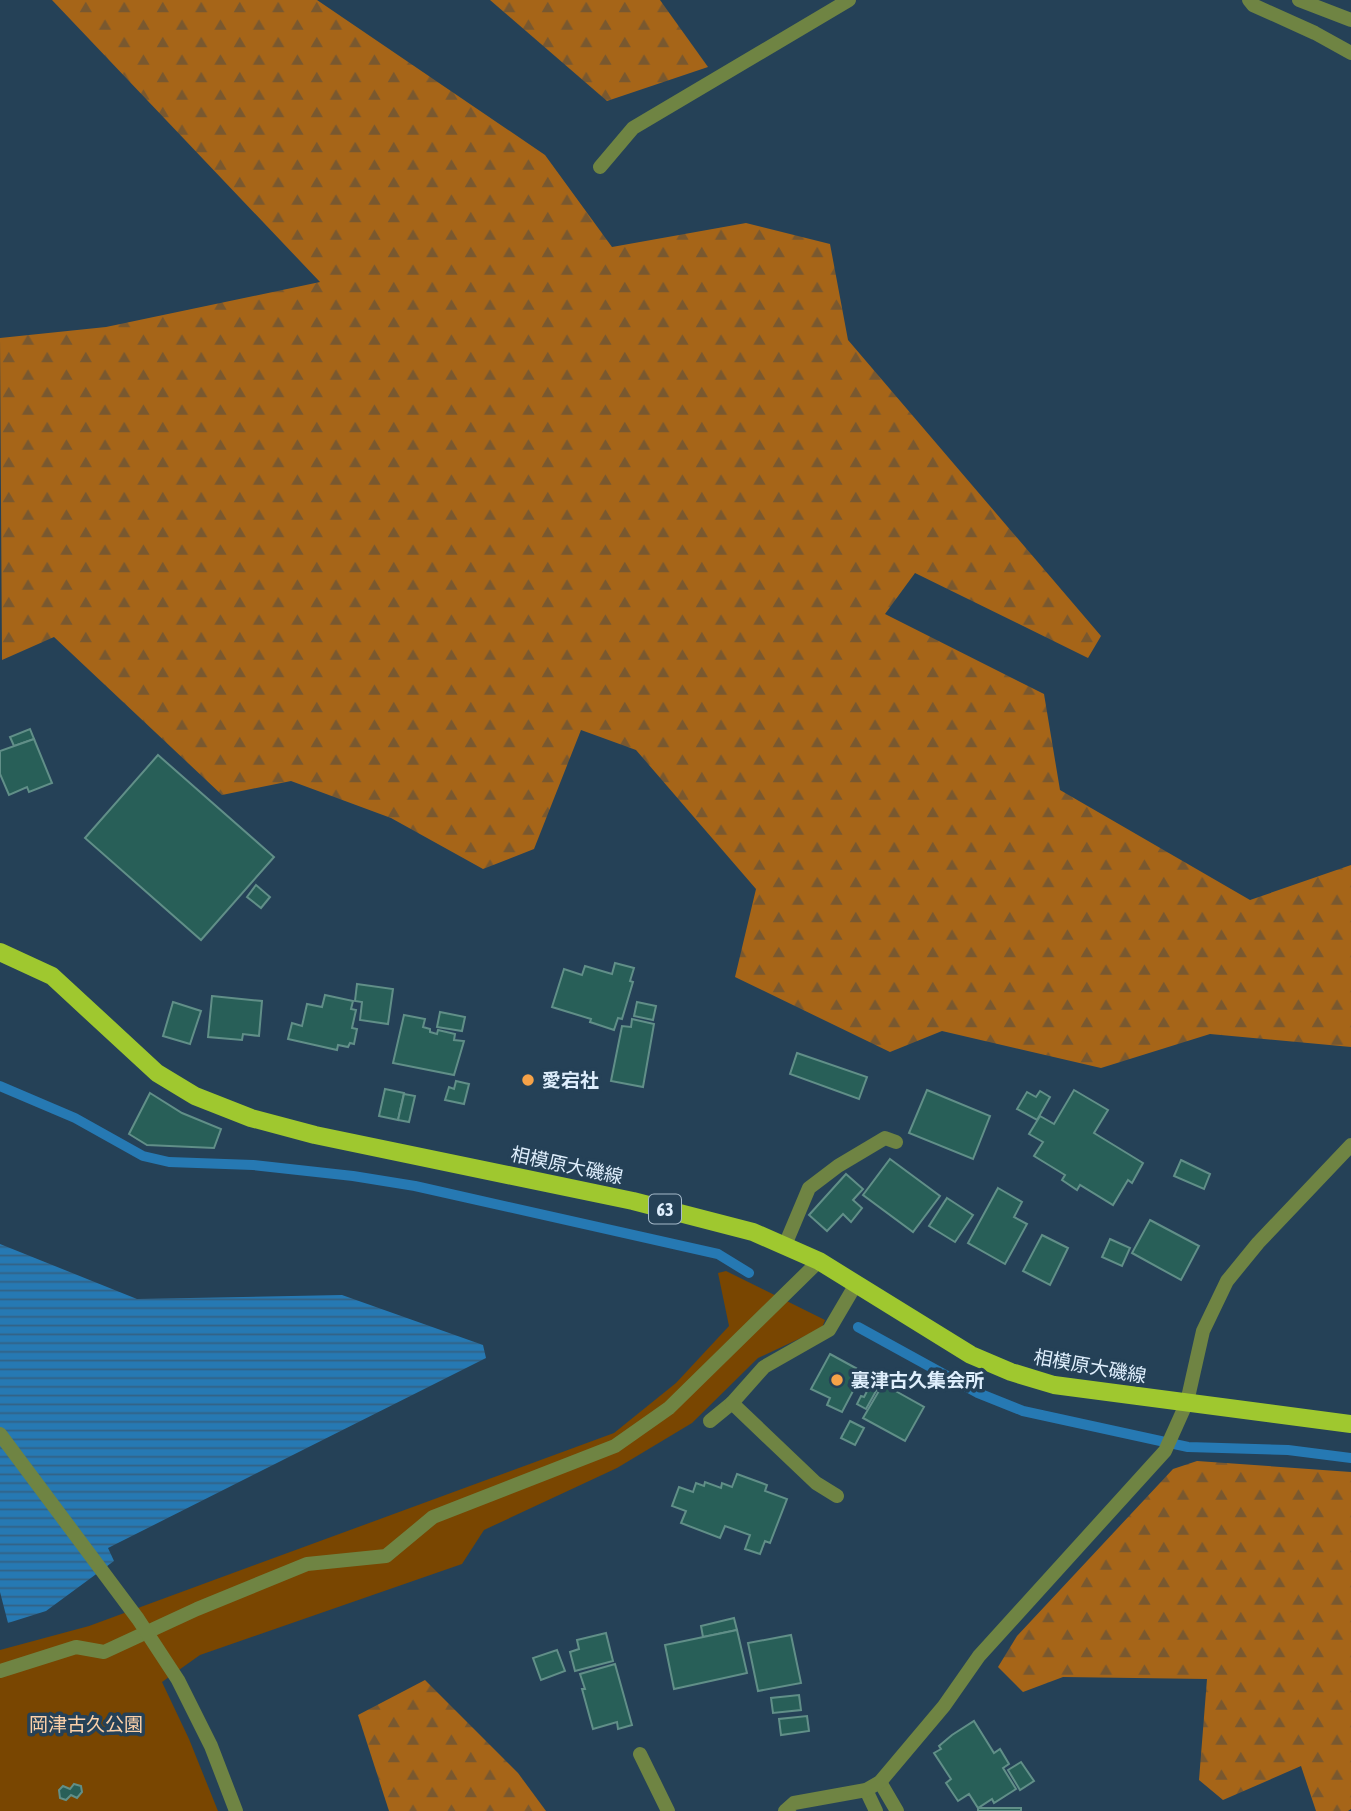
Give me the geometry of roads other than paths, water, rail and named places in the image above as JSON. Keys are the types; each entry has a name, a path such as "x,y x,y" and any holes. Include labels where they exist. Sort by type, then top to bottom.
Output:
{"main road":[{"name":"相模原大磯線","path":"0,951 52,976 157,1073 195,1096 251,1118 315,1135 633,1200 753,1232 819,1261 971,1355 1011,1372 1054,1385 1351,1424"}],"street":[{"path":"600,167 633,128 849,0"},
{"path":"1249,0 1253,5 1315,33 1351,53"},
{"path":"1299,0 1351,20"},
{"path":"785,1245 809,1188 838,1166 885,1138 896,1142"},
{"path":"785,1811 794,1803 866,1790 880,1782 944,1706 979,1656 1165,1451 1186,1402 1203,1331 1227,1281 1258,1242 1345,1160 1351,1145"},
{"path":"0,1671 76,1647 104,1652 197,1609 307,1564 386,1556 433,1517 615,1446 669,1408 819,1261"},
{"path":"710,1421 732,1403 764,1367 829,1330 856,1284"},
{"path":"732,1403 816,1483 838,1496"},
{"path":"0,1434 138,1619 178,1680 211,1746 236,1811"},
{"path":"810,1498 816,1483"},
{"path":"640,1754 668,1811"},
{"path":"880,1782 897,1811"},
{"path":"866,1790 876,1811"}],"water":[{"path":"0,1244 137,1299 342,1295 483,1345 486,1358 108,1548 114,1561 46,1611 8,1623 0,1592"}],"waterway":[{"path":"0,1086 75,1118 143,1156 169,1162 253,1165 353,1176 415,1186 718,1254 749,1273"},
{"path":"858,1327 978,1393 1023,1411 1188,1447 1288,1450 1351,1458"}],"place":[{"name":"愛宕社","path":"528,1080"},
{"name":"裏津古久集会所","path":"837,1380"}],"park label":[{"name":"岡津古久公園","path":"86,1724"}]}
